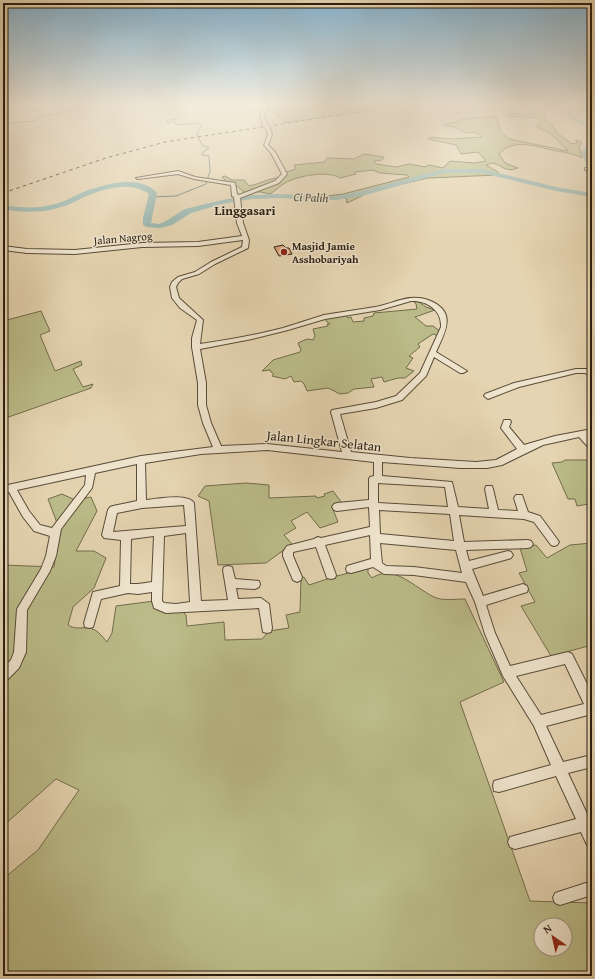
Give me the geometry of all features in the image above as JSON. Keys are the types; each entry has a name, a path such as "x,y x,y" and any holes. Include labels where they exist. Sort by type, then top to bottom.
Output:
{"street":[{"path":"237,198 278,182 284,176 285,174 279,164 277,156 272,151"},
{"path":"138,178 178,172 185,176 234,185 240,223 245,237 245,248 213,263 197,273 180,278 174,284 172,290 183,307 200,320 196,338 196,347 202,383 202,405 207,423 218,449"},
{"name":"Jalan Nagrog","path":"3,248 27,251 75,252 146,245 198,244 245,237"},
{"path":"196,347 218,344 286,329 318,319 377,309 416,299 435,307 445,317 446,322 442,336 423,374 399,398 376,405 335,412 348,456"},
{"path":"432,354 463,371"},
{"path":"488,396 516,385 576,371 586,371 592,374"},
{"path":"507,422 505,428 522,450"},
{"name":"Jalan Lingkar Selatan","path":"7,489 141,459 218,449 292,448 378,459 479,465 494,464 522,450 546,441 592,432"},
{"path":"581,434 592,446"},
{"path":"141,459 142,504"},
{"path":"378,459 378,479"},
{"path":"3,676 15,664 20,652 22,609 45,571 51,556 57,526 89,486 91,471"},
{"path":"470,578 414,571 384,570 378,566 376,562 374,534 373,479 446,482 450,486 460,546 490,634 507,672 538,722 559,769 588,823 592,840"},
{"path":"7,489 37,528 55,533"},
{"path":"489,489 494,513"},
{"path":"519,498 524,515"},
{"path":"191,529 126,535 107,534 112,510 142,504 188,502 191,529 196,606"},
{"path":"337,507 374,504 524,515 537,519 554,542"},
{"path":"159,533 157,601 160,607 181,608 259,602 265,607 267,628"},
{"path":"297,577 288,556 288,551 293,547 318,541 374,534 460,546 528,544"},
{"path":"126,535 124,581 124,587 126,589"},
{"path":"318,541 331,575"},
{"path":"467,566 508,555"},
{"path":"351,569 376,562"},
{"path":"228,570 234,605"},
{"path":"230,583 255,584"},
{"path":"90,623 97,595 126,589 158,586"},
{"path":"480,602 523,589"},
{"path":"507,672 568,658 592,707 538,722"},
{"path":"499,786 592,761"},
{"path":"515,842 588,823"},
{"path":"560,898 592,888"}],"green space":[{"path":"459,151 503,151 499,154 505,163 518,168 510,170 493,163 486,165 498,172 498,175 428,178 372,191 347,203 346,198 327,196 343,194 409,177 407,175 380,173 373,170 355,172 356,174 340,178 328,174 320,174 290,180 270,194 261,192 244,192 236,185 223,183 226,181 222,177 225,176 232,180 244,180 249,186 271,179 284,178 286,172 296,169 294,165 325,162 327,158 354,159 364,154 384,157 382,160 374,161 376,164 396,167 409,164 425,167 429,165 443,168 450,161 474,163 486,161 478,152 461,154"},
{"path":"555,151 580,151 582,158"},
{"path":"412,300 416,300 426,307 435,310 415,317 426,326 433,326 441,332 439,336 433,334 418,344 420,347 409,356 413,358 406,368 414,371 405,378 398,378 384,382 382,377 371,379 374,387 354,389 348,393 340,394 328,388 307,391 301,381 294,382 291,376 285,379 272,376 274,374 270,370 262,371 273,360 300,352 301,350 298,343 307,339 313,340 315,336 313,329 328,326 327,324 330,324 326,321 326,318 346,315 348,318 351,317 353,322 364,321 364,318 373,316 374,313 417,309 416,304"},
{"path":"41,311 50,331 40,335 55,371 81,361 82,365 73,369 83,387 93,384 91,388 3,419 3,321"},
{"path":"565,460 588,460 592,463 592,511 589,504 577,506 575,499 568,499 552,463 562,462"},
{"path":"246,483 269,485 269,498 316,496 317,498 325,496 324,494 333,491 342,503 332,507 338,522 320,528 307,512 291,521 296,528 284,535 292,544 266,563 218,565 209,501 198,496 205,486"},
{"path":"62,494 75,500 91,497 97,511 76,551 94,551 106,558 94,588 73,607 68,625 94,630 107,642 112,633 116,606 154,601 154,608 181,610 186,615 187,626 224,622 225,640 262,639 269,631 289,628 286,615 300,612 301,578 304,577 309,585 368,568 368,573 372,578 380,574 388,573 404,578 437,598 465,599 504,682 460,702 530,901 592,903 592,976 3,976 3,879 38,850 79,790 56,779 3,826 3,565 54,567 58,537 56,520 48,499"},
{"path":"592,543 592,645 551,656 521,606 535,602 519,573 527,571 520,548 536,545 547,558 570,545"}],"building":[{"name":"Masjid Jamie Asshobariyah","path":"283,245 286,248 289,248 292,254 279,256 274,247"}],"waterway":[{"path":"153,197 176,196 206,184 210,171 209,156 202,155 205,151"},
{"name":"Ci Palih","path":"585,151 584,152 592,172"},
{"name":"Ci Palih","path":"3,207 24,210 44,209 62,205 82,195 102,189 121,185 139,186 147,188 153,193 147,218 147,225 160,226 169,223 188,211 222,202 252,197 276,196 336,198 359,194 444,171 482,171 556,189 592,195"}],"railway":[{"path":"3,193 106,158 133,151"}],"place":[{"name":"Masjid Jamie Asshobariyah","path":"284,252"}],"district":[{"name":"Linggasari","path":"245,210"}]}
